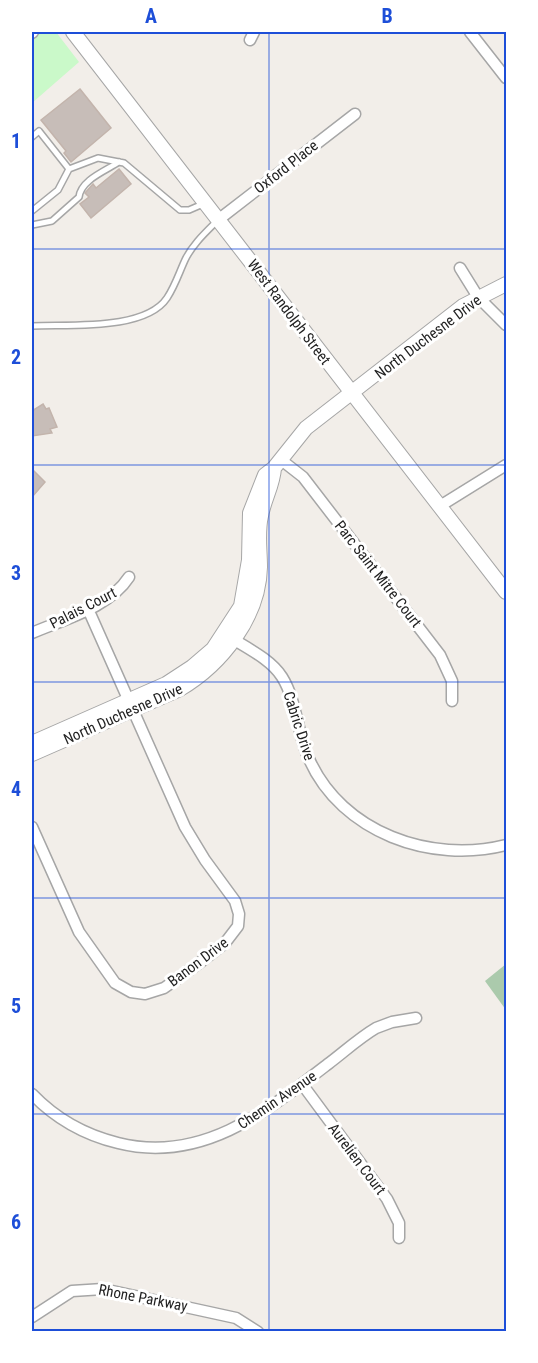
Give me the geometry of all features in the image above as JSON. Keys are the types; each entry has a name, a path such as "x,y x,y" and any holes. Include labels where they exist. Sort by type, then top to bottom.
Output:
{"street":[{"name":"West Randolph Street","path":"73,32 352,395 507,592"},
{"path":"470,32 507,78"},
{"name":"Oxford Place","path":"218,220 355,114"},
{"path":"460,268 478,297 507,326"},
{"name":"North Duchesne Drive","path":"32,754 130,706 180,676 229,637 245,591 249,560 249,527 253,502 260,481 306,428 478,297 507,284"},
{"name":"Parc Saint Mitre Court","path":"277,464 303,477 440,655 452,681 452,701"},
{"path":"440,506 507,465"},
{"name":"Palais Court","path":"32,633 88,609 121,590 129,578"},
{"name":"Banon Drive","path":"32,827 79,932 116,983 125,989 145,994 164,988 231,937 239,920 235,901 205,860 185,827 88,609"},
{"name":"Cabric Drive","path":"229,637 280,674 290,694 300,736 315,772 338,802 357,819 393,838 442,849 482,850 507,845"},
{"name":"North Duchesne Drive","path":"32,743 130,706"},
{"name":"Chemin Avenue","path":"32,1094 63,1120 101,1139 141,1148 193,1145 249,1122 369,1032 392,1022 416,1018"},
{"name":"Aurelien Court","path":"302,1084 387,1199 399,1223 399,1238"},
{"name":"Rhone Parkway","path":"32,1317 72,1291 104,1288 236,1318 258,1332"}],"lane":[{"path":"32,137 39,131 69,169"},
{"path":"32,211 58,190 69,169 98,158 124,163 180,210 189,210 205,203"},
{"path":"32,225 52,222 79,197 80,190 85,183 118,162"},
{"path":"32,326 126,321 148,315 165,301 178,280 185,260 199,239 218,220"}],"green space":[{"path":"32,32 56,32 79,62 32,103"},
{"path":"506,964 506,1010 485,981"}],"building":[{"path":"80,89 111,128 71,162 64,153 66,151 41,120"},
{"path":"119,169 131,184 91,218 80,204 89,197 85,193 93,184 96,188"},
{"path":"43,404 46,409 49,408 57,427 50,429 52,433 32,436 32,411"},
{"path":"32,469 45,482 32,497"}]}
